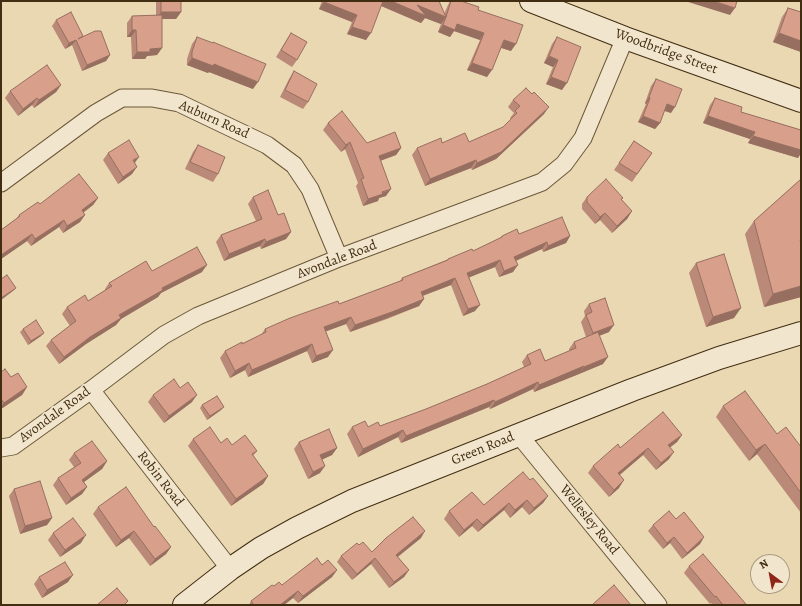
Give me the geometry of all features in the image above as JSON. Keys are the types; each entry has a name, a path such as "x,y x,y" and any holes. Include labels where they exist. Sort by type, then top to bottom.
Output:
{"street":[{"name":"Woodbridge Street","path":"531,1 625,38 801,101"},
{"name":"Avondale Road","path":"1,448 13,446 164,335 198,316 339,258 542,182 564,164 583,138 625,38"},
{"name":"Auburn Road","path":"1,183 96,113 122,98 152,98 179,103 267,145 294,165 310,189 339,258"},
{"name":"Green Road","path":"184,605 260,548 352,501 632,390 719,358 801,333"},
{"name":"Robin Road","path":"91,390 230,569"},
{"name":"Wellesley Road","path":"519,434 658,605"}],"building":[{"path":"161,1 181,1 181,12 161,12"},
{"path":"324,1 383,1 371,33 352,27 357,15"},
{"path":"391,1 439,1 446,17 417,5 426,16"},
{"path":"451,1 461,1 479,7 478,10 523,25 516,44 504,40 492,70 472,63 484,33 457,24 455,30 443,25"},
{"path":"713,1 737,1 735,8"},
{"path":"788,8 801,12 801,41 779,33"},
{"path":"71,12 83,36 78,39 95,31 101,31 110,55 87,65 76,40 69,43 56,20"},
{"path":"162,15 162,48 150,49 150,52 137,52 136,30 132,30 132,16"},
{"path":"291,33 307,42 297,60 281,50"},
{"path":"197,37 266,64 258,82 214,64 213,66 192,58 192,52"},
{"path":"557,37 581,47 567,83 551,77 558,60 549,56"},
{"path":"47,65 61,85 39,100 37,98 23,109 10,91"},
{"path":"294,71 317,84 308,102 285,90"},
{"path":"656,79 682,89 675,107 667,104 660,123 643,116"},
{"path":"526,88 532,94 534,92 549,107 501,152 477,163 476,160 430,179 417,148 441,138 442,143 465,133 469,142 503,127 517,113 515,111 520,106 513,100"},
{"path":"715,98 742,107 741,112 801,130 801,150 753,136 755,132 708,116"},
{"path":"342,111 367,143 395,132 401,148 379,156 391,189 382,192 383,194 368,199 361,179 364,178 350,142 346,145 328,123"},
{"path":"129,140 139,157 133,160 137,167 123,177 108,153"},
{"path":"634,141 652,153 637,174 619,163"},
{"path":"198,145 225,157 218,174 190,162"},
{"path":"79,174 98,198 82,210 85,215 67,226 64,220 35,239 32,234 1,255 1,230 20,216 19,215 38,202 40,204"},
{"path":"606,179 623,198 621,199 632,211 617,226 605,213 600,217 587,202 587,197"},
{"path":"801,179 801,286 773,294 754,221"},
{"path":"268,190 278,215 284,213 291,232 266,242 265,239 229,254 221,235 262,219 253,197"},
{"path":"562,217 570,236 548,246 547,242 514,257 518,265 504,271 500,260 467,273 480,305 468,309 455,278 421,292 424,299 392,312 355,325 351,317 324,327 333,350 316,356 312,344 252,370 249,363 235,371 225,351 266,332 265,329 290,318 338,301 339,304 403,280 402,278 472,249 473,251 517,229 519,234"},
{"path":"197,247 207,265 162,288 163,290 119,315 121,318 90,337 64,357 51,340 76,321 67,307 85,295 88,301 112,286 109,283 146,261 152,271"},
{"path":"724,254 741,308 713,317 696,263"},
{"path":"7,275 16,288 1,298 1,279"},
{"path":"605,298 614,325 593,333 586,315 592,312 589,304"},
{"path":"36,320 44,333 31,341 23,329"},
{"path":"598,332 608,357 539,385 538,382 495,402 494,400 406,436 403,430 363,449 352,427 365,421 368,427 378,422 380,426 426,409 531,364 527,355 540,349 545,361 576,348 574,342"},
{"path":"5,369 11,377 18,373 27,387 4,403 1,399 1,372"},
{"path":"174,379 180,388 188,382 197,395 169,416 153,395"},
{"path":"745,391 777,434 786,427 801,447 801,493 765,444 756,450 723,406"},
{"path":"217,396 224,407 210,416 202,405"},
{"path":"663,412 682,435 668,445 674,452 661,463 648,448 618,473 624,480 614,490 593,466 618,444 620,448"},
{"path":"210,427 221,443 227,438 232,445 245,435 257,451 252,454 268,476 236,499 193,439"},
{"path":"329,429 337,448 320,455 325,466 313,472 299,442"},
{"path":"92,441 107,461 82,480 87,487 71,498 58,478 81,463 74,453"},
{"path":"523,472 530,480 533,478 548,496 534,508 527,500 515,510 509,503 483,525 477,519 464,530 449,511 472,492 484,505"},
{"path":"40,481 52,518 25,526 14,489"},
{"path":"126,487 154,527 155,526 171,547 155,559 134,531 121,540 98,507"},
{"path":"669,511 676,519 684,512 704,537 687,553 674,537 667,543 653,525"},
{"path":"413,517 425,531 396,555 409,570 394,582 375,558 357,574 341,556 357,543 359,545 363,542 372,552 386,538"},
{"path":"73,518 86,535 65,550 53,533"},
{"path":"703,554 746,605 723,605 716,596 715,597 689,566"},
{"path":"317,558 322,565 328,560 337,570 303,596 298,591 280,605 254,605 251,601 272,585 274,586 279,582 282,585"},
{"path":"65,562 73,575 47,590 39,577"},
{"path":"614,585 631,605 592,605"},
{"path":"117,588 128,601 124,605 97,605"}]}
